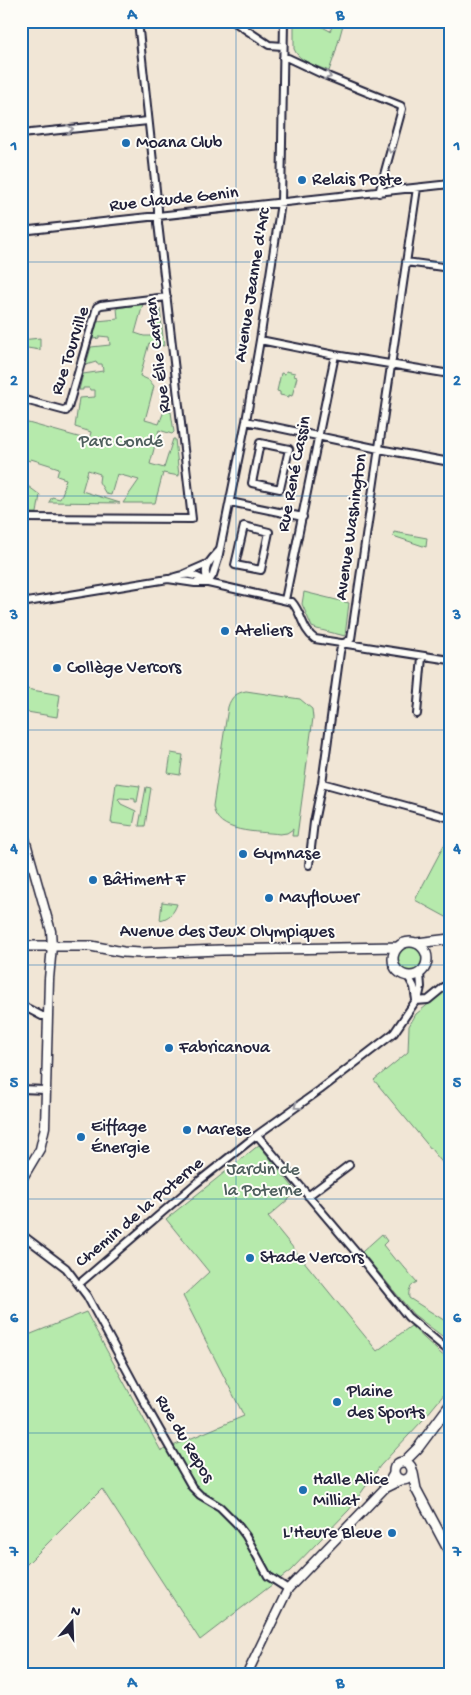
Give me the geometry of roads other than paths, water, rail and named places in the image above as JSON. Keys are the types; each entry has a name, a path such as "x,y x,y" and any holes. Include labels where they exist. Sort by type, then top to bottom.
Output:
{"main road":[{"path":"393,962 393,956 398,947 407,942 417,943 450,939"},
{"path":"426,954 437,940"},
{"path":"374,947 389,957 399,971 408,976 420,973 426,964 426,954 417,943"},
{"name":"Avenue des Jeux Olympiques","path":"21,946 91,946 140,953 398,947"},
{"path":"416,1488 399,1478 396,1465 404,1462 418,1448 450,1405"},
{"path":"399,1478 410,1478 418,1448"},
{"path":"404,1462 410,1464 416,1488 450,1553"}],"street":[{"name":"Rue Élie Cartan","path":"21,518 192,519 138,21"},
{"path":"232,21 269,44 283,46"},
{"name":"Avenue Jeanne d'Arc","path":"208,583 213,575 219,550 246,421 281,203 284,21"},
{"path":"283,58 288,58 400,106 402,109 379,193"},
{"path":"21,134 148,121"},
{"name":"Rue Claude Genin","path":"21,231 450,184"},
{"name":"Avenue Washington","path":"309,865 342,644 351,639 417,188"},
{"path":"406,262 450,268"},
{"name":"Rue Tourville","path":"21,398 66,411 97,307 100,305 167,297"},
{"path":"260,340 335,355 450,374"},
{"name":"Rue René Cassin","path":"285,600 335,355"},
{"path":"246,421 450,462"},
{"path":"260,443 289,449 280,489 252,483 260,443"},
{"path":"230,502 303,518"},
{"path":"244,526 269,532 261,570 235,564 239,546 244,526"},
{"name":"Avenue Jeanne d'Arc","path":"207,564 219,550"},
{"path":"207,564 205,576 208,583"},
{"path":"21,603 170,579 207,564"},
{"path":"184,574 198,577 208,583"},
{"path":"170,579 208,583 292,602 296,606 310,635 315,639 450,660"},
{"path":"417,714 422,657"},
{"path":"322,783 450,818"},
{"path":"21,825 51,931 52,946 45,1127 40,1149 21,1181"},
{"path":"21,856 30,856"},
{"name":"Chemin de la Poterne","path":"21,1234 66,1268 79,1284 160,1214 257,1135 394,1033 419,996 421,987 420,973"},
{"path":"408,976 414,986 416,1002"},
{"name":"Chemin de la Poterne","path":"416,1002 428,1000 450,982"},
{"path":"21,1005 42,1016 48,1016"},
{"path":"21,1090 46,1090"},
{"path":"257,1135 408,1317 450,1352"},
{"path":"308,1196 349,1164"},
{"name":"Rue du Repos","path":"79,1284 192,1487 200,1495 220,1507 237,1524 246,1536 268,1576 288,1589"},
{"path":"247,1674 288,1589 385,1488 399,1478"}],"place":[{"name":"Moana Club","path":"126,143"},
{"name":"Relais Poste","path":"302,180"},
{"name":"Ateliers","path":"225,631"},
{"name":"Collège Vercors","path":"57,668"},
{"name":"Gymnase","path":"243,854"},
{"name":"Bâtiment F","path":"93,880"},
{"name":"Mayflower","path":"269,898"},
{"name":"Fabricanova","path":"169,1048"},
{"name":"Marese","path":"187,1130"},
{"name":"Eiffage Énergie","path":"81,1137"},
{"name":"Stade Vercors","path":"250,1258"},
{"name":"Plaine des Sports","path":"337,1402"},
{"name":"Halle Alice Milliat","path":"303,1490"},
{"name":"L'Heure Bleue","path":"392,1533"}],"park label":[{"name":"Parc Condé","path":"121,442"},
{"name":"Jardin de la Poterne","path":"263,1180"}]}
